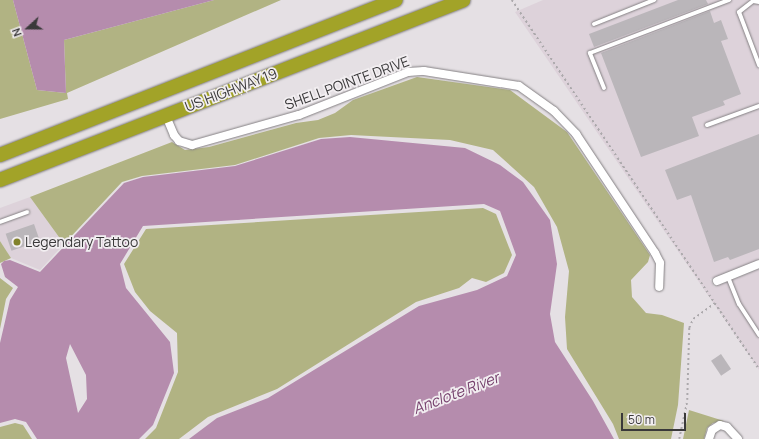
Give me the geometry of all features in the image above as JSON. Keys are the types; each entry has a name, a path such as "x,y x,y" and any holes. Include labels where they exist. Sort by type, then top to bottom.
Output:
{"highway":[{"name":"US HIGHWAY 19","path":"1,155 396,0"},
{"name":"US HIGHWAY 19","path":"0,180 463,0"}],"street":[{"name":"SHELL POINTE DRIVE","path":"166,116 174,135 179,141 192,145 299,115 408,72 424,71 520,86 554,111 576,134 656,253 660,263 659,287"},
{"path":"717,281 759,264"},
{"path":"709,439 712,430 720,425 727,427 738,439"}],"lane":[{"path":"594,24 654,0"},
{"path":"604,88 590,53 729,0"},
{"path":"759,2 753,1 738,12 759,65"},
{"path":"707,125 759,106"},
{"path":"0,222 27,212"},
{"path":"728,276 739,304 759,335"}],"path":[{"path":"512,0 759,369"},
{"path":"679,439 687,400 689,328 693,319 715,303"}],"shaded area":[{"path":"543,0 759,0 759,260 710,279 714,287 759,269 759,370 515,12"},
{"path":"30,197 64,244 40,270 11,258 0,241 0,208"}],"green space":[{"path":"0,0 13,0 37,90 66,93 64,40 214,0 281,0 67,93 68,99 0,119"},
{"path":"417,77 510,90 567,132 650,255 648,262 631,280 632,297 646,313 662,315 684,323 678,405 671,439 619,439 613,424 567,349 565,317 569,271 557,227 534,187 493,150 450,140 351,135 319,138 235,165 142,176 122,182 64,244 30,197 172,142 185,150 209,147 296,123 318,120 335,113 353,100"},
{"path":"483,208 496,214 512,255 504,273 486,282 472,278 459,288 416,302 277,389 208,417 179,439 145,439 156,428 178,372 177,333 150,311 135,292 124,264 146,229"},
{"path":"0,241 11,258 0,263"},
{"path":"0,278 13,288 6,299 0,329"},
{"path":"689,410 724,421 713,423 707,428 704,439 683,439"},
{"path":"15,423 23,425 32,439 0,439 0,427"}],"water":[{"path":"13,0 214,0 64,40 66,93 37,90"},
{"name":"Anclote River","path":"350,137 465,148 500,165 523,182 550,220 557,264 550,314 555,342 593,401 614,439 189,439 217,418 268,398 419,306 477,290 507,276 516,255 500,211 484,204 143,226 120,264 126,288 170,342 174,373 153,425 139,439 37,439 26,422 15,419 0,423 0,343 10,300 18,287 5,277 1,264 4,261 10,260 40,272 124,183 143,177 235,166 321,139","holes":["70,344 86,375 87,399 78,413 66,358"]}],"building":[{"path":"678,0 706,0 708,4 594,47 589,34"},
{"path":"710,11 714,23 721,20 728,39 721,41 741,94 723,101 725,105 692,117 699,136 641,157 601,53"},
{"path":"759,134 759,249 730,260 728,257 714,262 691,195 677,200 665,170"},
{"path":"34,224 40,241 11,251 6,234"},
{"path":"721,354 731,369 721,376 711,361"}],"place":[{"name":"Legendary Tattoo","path":"17,242"}]}
